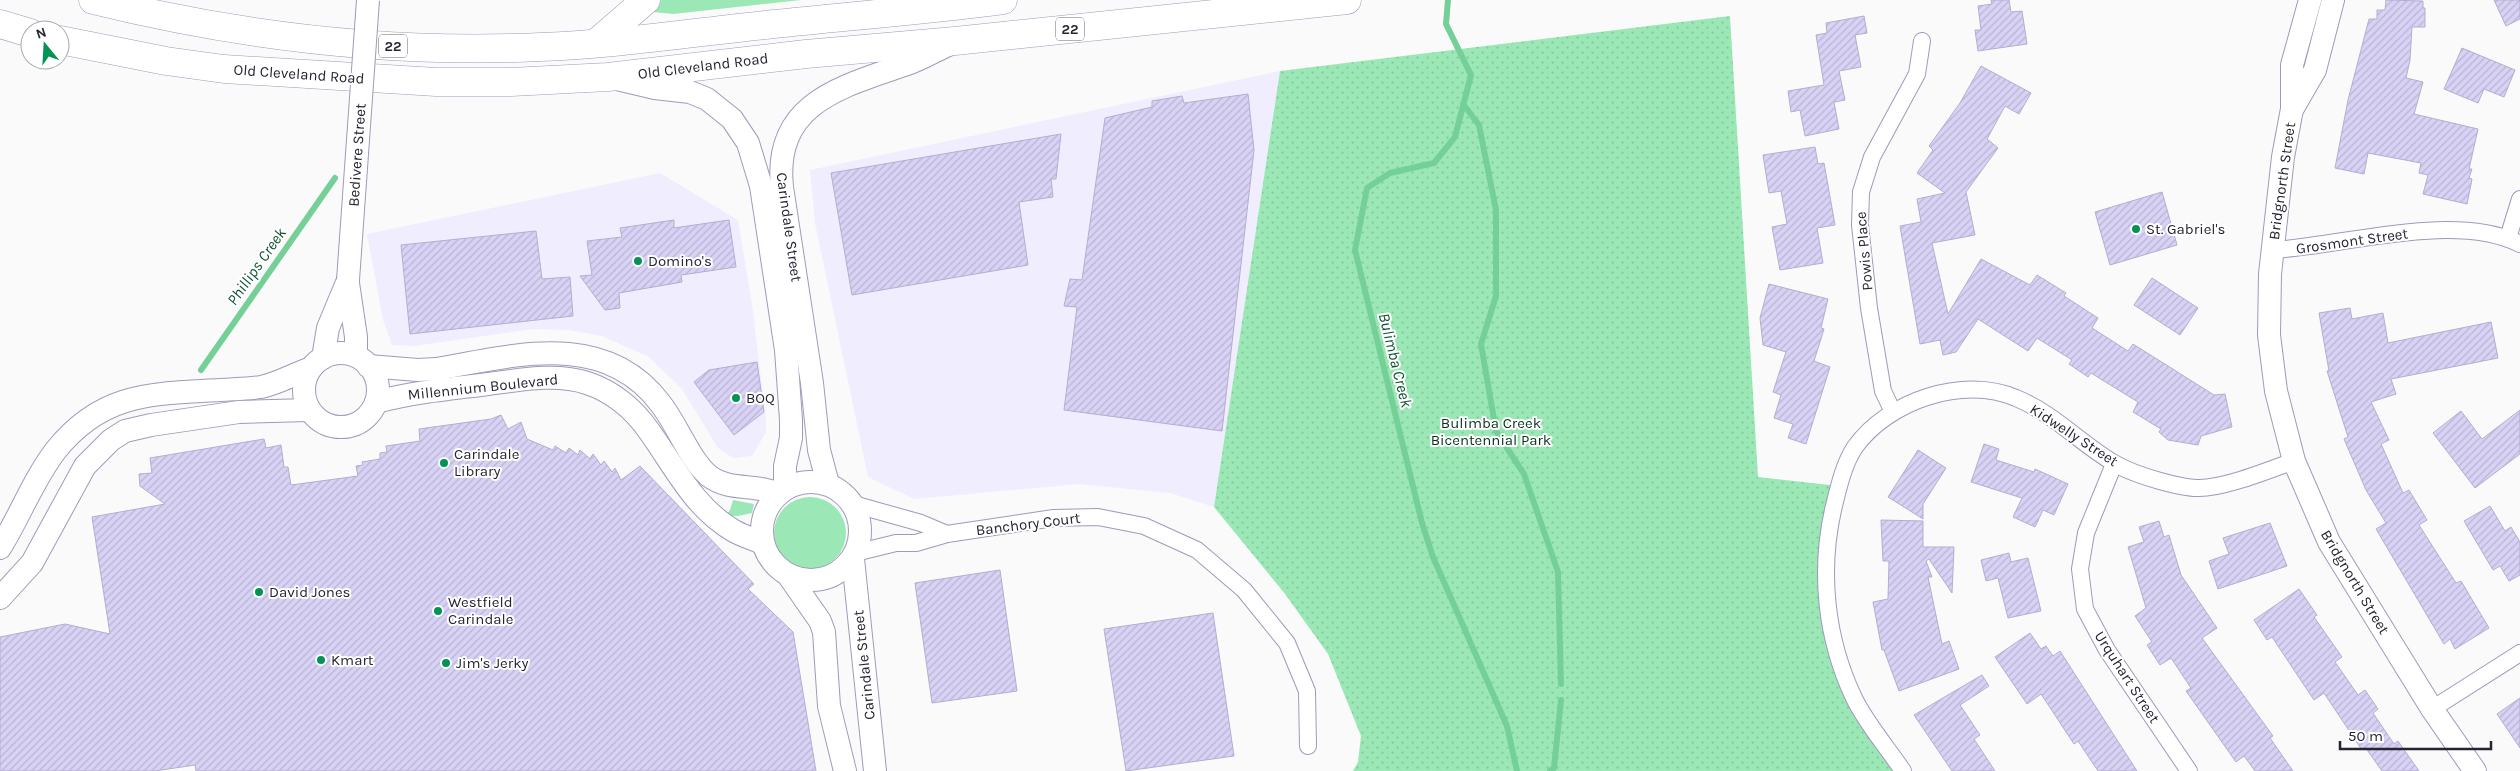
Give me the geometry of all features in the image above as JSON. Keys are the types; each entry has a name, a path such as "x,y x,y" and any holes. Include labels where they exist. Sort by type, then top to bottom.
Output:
{"highway":[{"name":"22","path":"93,0 192,22 272,34 336,41 467,49 596,43 1003,0"},
{"path":"596,43 646,0"},
{"path":"946,0 974,4"},
{"name":"Old Cleveland Road","path":"70,42 166,61 233,70 436,82 511,82 608,77 806,54 955,41 1336,1"},
{"path":"0,24 20,30"}],"street":[{"name":"Bedivere Street","path":"362,361 356,337 348,280 368,0"},
{"name":"Bridgnorth Street","path":"2310,0 2292,65 2292,109 2282,157 2270,274 2270,335 2276,390 2294,461 2329,542 2432,709 2475,771"},
{"name":"Bridgnorth Street","path":"2292,109 2315,70 2333,0"},
{"name":"Carindale Street","path":"828,484 820,450 812,383 780,172 786,142 803,113 818,99 872,75 912,62 955,41"},
{"name":"Powis Place","path":"1893,412 1883,391 1869,308 1860,225 1861,192 1872,157 1918,74 1922,41"},
{"name":"Carindale Street","path":"608,77 655,88 690,92 707,99 732,119 748,142 761,186 786,350 791,438 781,491"},
{"path":"2514,241 2520,199"},
{"name":"Grosmont Street","path":"2273,250 2302,248 2400,232 2471,231 2514,241"},
{"name":"Bedivere Street","path":"317,363 328,328 348,280"},
{"name":"Millennium Boulevard","path":"362,361 418,370 547,352 594,358 633,378 659,401 698,463 709,475 730,486 781,491"},
{"path":"0,548 16,523 29,493 46,465 71,434 106,408 140,396 260,387 334,354 362,361 377,383 376,402 370,413 361,422 338,428 326,425 309,410 303,389 305,378 317,363"},
{"name":"Millennium Boulevard","path":"376,402 406,394 542,378 570,379 586,382 603,389 639,417 687,489 717,519 735,532 762,542"},
{"name":"Kidwelly Street","path":"1903,771 1855,699 1836,652 1827,605 1825,563 1830,527 1839,486 1855,448 1893,412 1941,392 1976,390 2015,397 2050,416 2114,464 2161,481 2198,488 2238,480 2294,461"},
{"path":"0,598 32,563 84,466 100,448 125,432 150,425 262,410 309,410"},
{"name":"Urquhart Street","path":"2114,464 2086,534 2080,570 2085,609 2107,650 2189,771"},
{"path":"788,575 800,579 825,578 839,571 854,556 860,528 853,504 842,492 828,484 813,481 798,482 781,491 769,504 763,516 761,529 762,542 770,558 788,575 820,621 824,632 829,706 845,771"},
{"name":"Banchory Court","path":"853,504 879,509 947,534"},
{"name":"Banchory Court","path":"854,556 896,543 916,543 947,534 1054,518 1098,517 1144,526 1197,550 1244,590 1287,643 1307,691 1308,746"},
{"name":"Carindale Street","path":"854,556 875,771"},
{"path":"2432,709 2520,653"}],"shaded area":[{"path":"1280,71 1214,507 1170,493 1079,484 914,499 868,477 815,223 810,170"},
{"path":"660,173 738,220 752,304 766,419 766,432 752,456 733,458 718,448 682,389 649,357 602,336 569,330 533,329 414,346 392,345 383,320 367,234"}],"green space":[{"path":"662,0 801,0 673,14 653,12 657,3"},
{"name":"Bulimba Creek Bicentennial Park","path":"1730,16 1758,477 1839,486 1830,527 1836,652 1903,771 1353,771 1358,762 1361,736 1328,654 1285,594 1214,507 1280,71"},
{"path":"817,497 836,507 844,519 846,533 844,547 836,559 824,567 803,569 784,559 776,547 774,526 784,507 796,499"},
{"path":"733,500 754,504 752,513 725,516 730,510"}],"building":[{"path":"1991,0 2009,0 2011,12 2022,11 2027,44 1978,51 1975,30 1981,30 1978,6 1992,4"},
{"path":"2386,0 2423,1 2423,8 2425,8 2425,27 2412,27 2410,60 2406,78 2423,82 2414,114 2478,129 2469,169 2472,169 2469,178 2472,179 2467,204 2423,194 2428,175 2419,173 2421,163 2368,153 2364,174 2335,168 2348,100 2369,19 2377,19 2377,10 2385,10"},
{"path":"2494,0 2520,0 2520,19 2506,26"},
{"path":"1864,16 1867,33 1855,35 1861,67 1839,71 1845,100 1834,102 1839,129 1805,136 1800,110 1791,112 1788,91 1824,85 1816,35 1827,33 1826,23"},
{"path":"2462,48 2515,70 2504,97 2484,89 2478,103 2444,89"},
{"path":"1981,66 2031,93 2019,114 2005,106 1987,139 1998,148 1966,192 1975,235 1932,243 1948,314 1981,259 2030,285 2037,275 2066,293 2064,296 2098,318 2092,328 2128,351 2133,344 2214,395 2225,394 2232,427 2201,436 2198,445 2168,440 2159,432 2161,429 2133,412 2138,402 2091,373 2088,377 2069,364 2072,360 2037,338 2028,351 1978,319 1956,352 1943,355 1940,340 1920,344 1900,226 1921,222 1917,199 1945,193 1917,173 1933,150 1929,146 1960,103"},
{"path":"1248,94 1254,150 1222,431 1064,410 1077,307 1064,306 1070,279 1082,280 1105,118 1152,107 1152,101 1182,96 1184,103"},
{"path":"1061,134 1056,179 1051,179 1053,197 1019,202 1028,265 852,295 831,173"},
{"path":"1815,147 1818,164 1824,163 1835,225 1817,228 1823,263 1780,270 1772,227 1787,224 1781,191 1769,193 1763,155"},
{"name":"St. Gabriel's","path":"2162,192 2177,245 2110,265 2095,212"},
{"path":"674,220 674,228 729,220 736,267 681,275 682,282 619,293 620,308 605,310 580,276 592,275 587,241 622,237 620,228"},
{"path":"536,231 542,279 570,277 573,316 410,334 401,245"},
{"path":"2152,278 2198,308 2180,335 2134,305"},
{"path":"1769,284 1828,299 1821,328 1824,329 1814,361 1830,367 1806,444 1788,438 1793,424 1774,418 1781,395 1773,392 1786,352 1763,345 1760,318"},
{"path":"2350,308 2352,319 2383,313 2388,343 2491,322 2498,358 2391,379 2396,394 2371,402 2389,440 2381,444 2403,493 2409,490 2427,520 2419,525 2456,583 2461,581 2489,628 2455,649 2450,639 2444,644 2376,529 2386,523 2366,490 2344,439 2348,437 2327,371 2329,371 2319,313"},
{"path":"757,362 764,412 734,435 694,382 709,370"},
{"path":"2520,410 2520,454 2475,488 2433,433 2461,411 2482,439"},
{"name":"Westfield Carindale","path":"501,415 508,429 521,422 527,439 553,450 555,446 566,453 569,448 578,455 580,450 590,459 593,454 601,465 604,461 612,472 615,468 621,480 640,466 754,584 748,589 793,632 816,771 196,771 195,765 155,771 0,771 0,637 65,624 110,634 92,517 165,504 140,486 139,474 152,473 150,458 264,439 266,448 281,445 284,467 288,467 291,485 358,476 356,466 363,465 362,462 380,459 380,453 387,452 386,446 420,441 419,429 491,419"},
{"path":"1984,444 1999,449 1996,460 2034,472 2035,469 2068,484 2054,515 2043,510 2035,527 2013,517 2022,498 1971,482"},
{"path":"1918,450 1946,468 1923,504 1923,519 1888,497"},
{"path":"2490,506 2505,531 2511,527 2520,542 2520,575 2509,581 2500,566 2493,570 2464,521"},
{"path":"1881,520 1923,521 1923,547 1954,547 1952,593 1929,559 1926,561 1932,577 1928,577 1942,644 1949,641 1959,669 1899,691 1884,650 1882,650 1873,602 1888,599 1889,561 1883,561"},
{"path":"2159,521 2164,537 2169,535 2181,575 2217,628 2202,638 2273,736 2270,738 2293,771 2255,771 2244,756 2236,762 2186,691 2191,688 2171,658 2160,665 2147,645 2152,642 2135,616 2146,608 2128,547 2144,542 2139,527"},
{"path":"2270,523 2287,566 2218,589 2209,561 2229,554 2223,538"},
{"path":"2009,553 2011,562 2028,558 2041,611 2008,618 1998,578 1986,581 1981,560"},
{"path":"1000,570 1017,691 932,703 915,583"},
{"path":"2299,589 2317,615 2314,617 2342,657 2335,662 2358,695 2365,690 2378,709 2373,713 2394,744 2398,741 2419,771 2382,771 2365,747 2362,750 2324,693 2314,700 2272,637 2267,640 2254,620"},
{"path":"1213,613 1234,756 1126,771 1104,629"},
{"path":"2030,633 2041,649 2046,646 2053,656 2060,651 2137,771 2098,771 2078,741 2074,744 2041,694 2027,704 1995,657"},
{"path":"1982,675 1989,686 1960,705 1980,735 1974,739 1995,771 1952,771 1914,715"},
{"path":"2520,698 2520,748 2497,714"}],"waterway":[{"name":"Bulimba Creek","path":"1448,0 1446,24 1471,75 1455,137 1434,163 1390,173 1367,188 1355,250 1422,523 1433,557 1507,726 1517,771"},
{"path":"1463,104 1479,125 1496,210 1496,296 1481,344 1496,431 1524,474 1558,572 1561,684"},
{"name":"Phillips Creek","path":"201,370 335,178"},
{"path":"1550,771 1554,768 1561,700"}],"place":[{"name":"St. Gabriel's","path":"2136,229"},
{"name":"Domino's","path":"638,261"},
{"name":"BOQ","path":"736,398"},
{"name":"Carindale Library","path":"444,463"},
{"name":"David Jones","path":"259,592"},
{"name":"Westfield Carindale","path":"438,611"},
{"name":"Kmart","path":"321,660"},
{"name":"Jim's Jerky","path":"446,663"}]}
